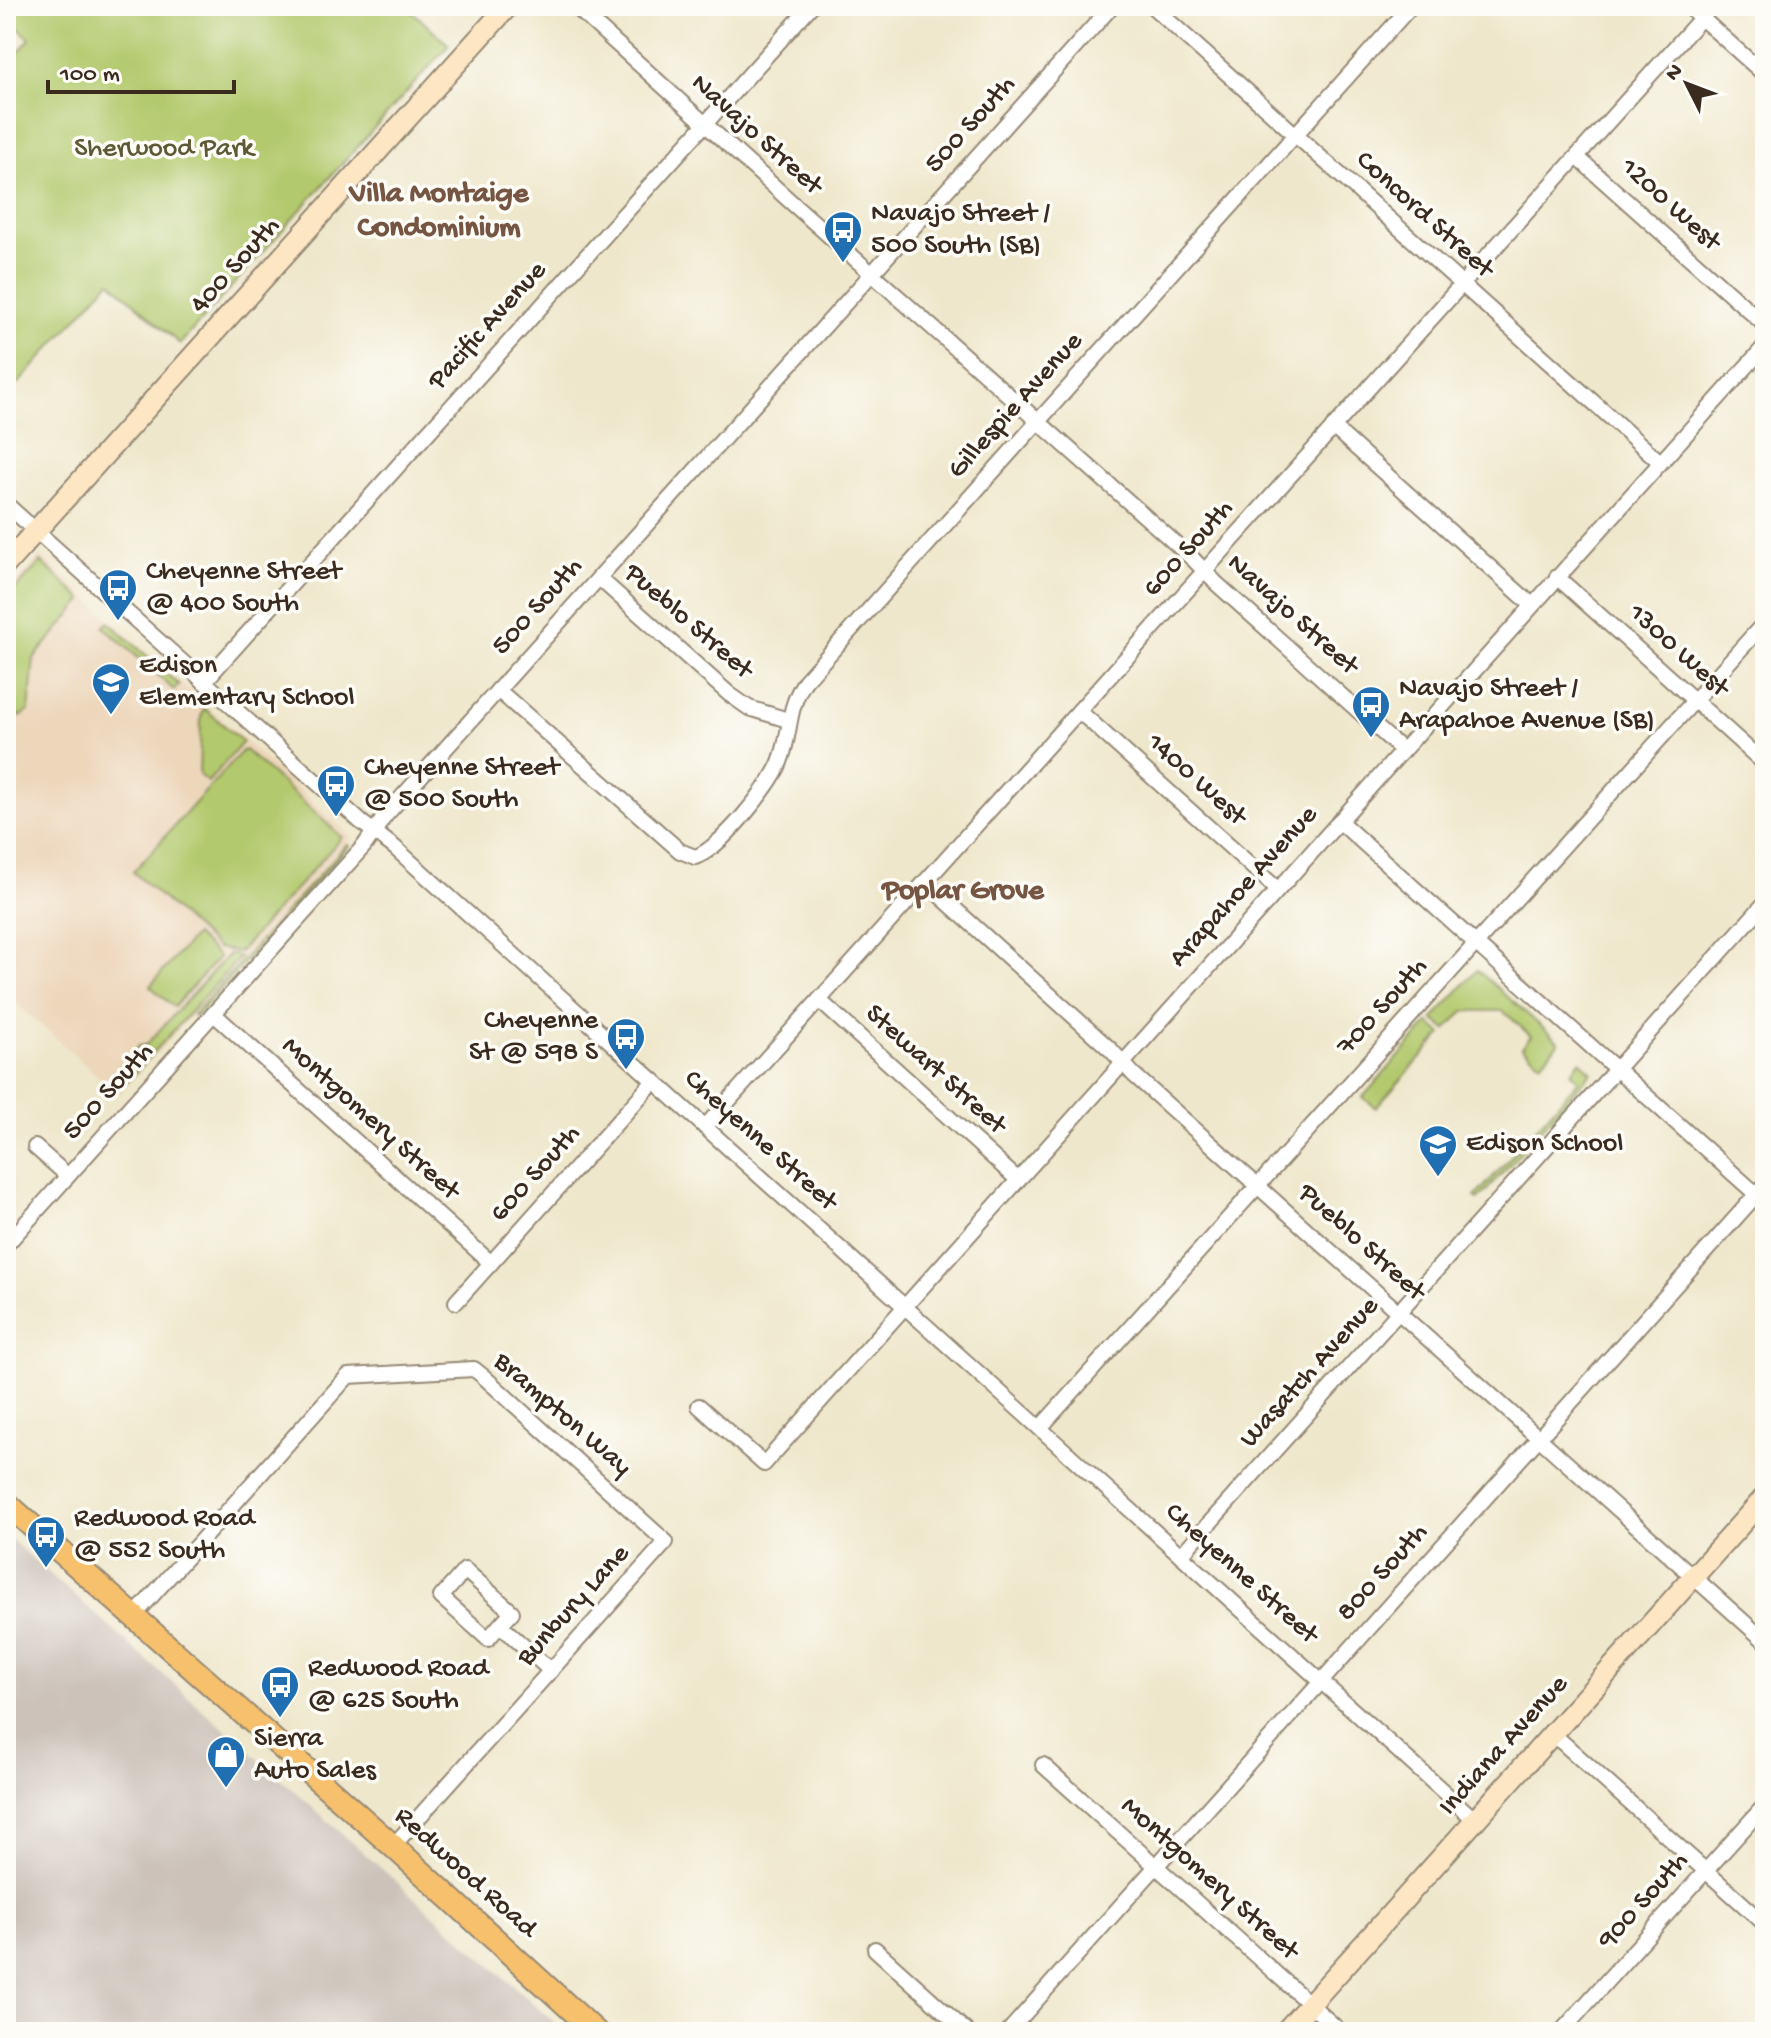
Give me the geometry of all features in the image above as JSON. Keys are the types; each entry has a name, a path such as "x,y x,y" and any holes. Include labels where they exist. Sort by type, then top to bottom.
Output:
{"main road":[{"name":"400 South","path":"6,564 508,6"},
{"name":"Indiana Avenue","path":"1285,2032 1765,1497"},
{"name":"Redwood Road","path":"6,1503 393,1846 596,2032"}],"street":[{"name":"Navajo Street","path":"575,6 1402,750"},
{"name":"Pacific Avenue","path":"204,682 811,6"},
{"name":"500 South","path":"6,1245 374,833 385,816 1112,6"},
{"name":"Concord Street","path":"1152,6 1660,462"},
{"name":"Gillespie Avenue","path":"498,690 680,851 695,857 710,851 769,782 781,759 796,695 815,669 1411,6"},
{"path":"1688,6 1765,75"},
{"name":"600 South","path":"705,1127 1712,6"},
{"name":"1200 West","path":"1577,157 1765,325"},
{"name":"Arapahoe Avenue","path":"699,1406 764,1464 1765,346"},
{"path":"1333,427 1532,605"},
{"name":"Cheyenne Street","path":"6,504 374,833 394,847 1475,1820"},
{"name":"1300 West","path":"1557,577 1765,764"},
{"name":"Pueblo Street","path":"599,578 729,694 749,708 788,720"},
{"name":"700 South","path":"1040,1428 1765,622"},
{"name":"1400 West","path":"1079,711 1277,889"},
{"path":"1339,821 1616,1069 1762,1194"},
{"name":"Pueblo Street","path":"925,882 1765,1641"},
{"name":"Wasatch Avenue","path":"1181,1555 1765,903"},
{"name":"Stewart Street","path":"819,1000 1017,1179"},
{"name":"Montgomery Street","path":"214,1014 491,1263"},
{"name":"600 South","path":"456,1302 654,1081"},
{"path":"35,1147 68,1176"},
{"name":"800 South","path":"1008,2032 1539,1438 1762,1194"},
{"name":"Brampton Way","path":"133,1617 348,1376 474,1369 666,1542"},
{"name":"Bunbury Lane","path":"393,1846 666,1542"},
{"path":"465,1570 512,1612 500,1625 488,1639 441,1597 465,1570"},
{"path":"500,1625 551,1671"},
{"path":"1553,1734 1765,1924"},
{"name":"Montgomery Street","path":"1043,1765 1341,2032"},
{"name":"900 South","path":"1561,2032 1765,1805"},
{"path":"875,1949 967,2032"}],"shaded area":[{"name":"Edison Elementary School","path":"40,556 352,837 119,1095 6,994 6,595"},
{"path":"6,1535 480,1956 565,2032 6,2032"}],"green space":[{"name":"Sherwood Park","path":"6,6 406,6 449,45 180,344 110,281 18,384 6,372 6,66 30,39 6,16"},
{"path":"41,562 83,600 34,658 29,710 21,717 6,704 6,599"},
{"path":"109,622 179,685 174,690 104,627"},
{"path":"204,708 243,742 208,782 199,775"},
{"path":"245,750 342,837 239,952 217,948 133,872"},
{"path":"347,844 349,846 197,1016 193,1015"},
{"path":"195,935 219,957 174,1007 150,986"},
{"path":"229,954 240,957 128,1081 115,1072 139,1046 146,1045"},
{"path":"1477,970 1559,1042 1541,1063 1522,1047 1531,1036 1503,1011 1464,1011 1446,1030 1433,1019"},
{"path":"1429,1023 1442,1034 1376,1108 1363,1097"},
{"path":"1580,1061 1592,1072 1478,1200 1475,1197 1579,1080 1571,1072"}],"place":[{"name":"Navajo Street / 500 South (SB)","path":"843,264"},
{"name":"Cheyenne Street @ 400 South","path":"118,622"},
{"name":"Edison Elementary School","path":"111,716"},
{"name":"Navajo Street / Arapahoe Avenue (SB)","path":"1371,739"},
{"name":"Cheyenne Street @ 500 South","path":"336,818"},
{"name":"Cheyenne St @ 598 S","path":"626,1071"},
{"name":"Edison School","path":"1438,1178"},
{"name":"Redwood Road @ 552 South","path":"46,1569"},
{"name":"Redwood Road @ 625 South","path":"280,1719"},
{"name":"Sierra Auto Sales","path":"226,1789"}],"district":[{"name":"Villa Montaige Condominium","path":"439,212"},
{"name":"Poplar Grove","path":"963,892"}]}
